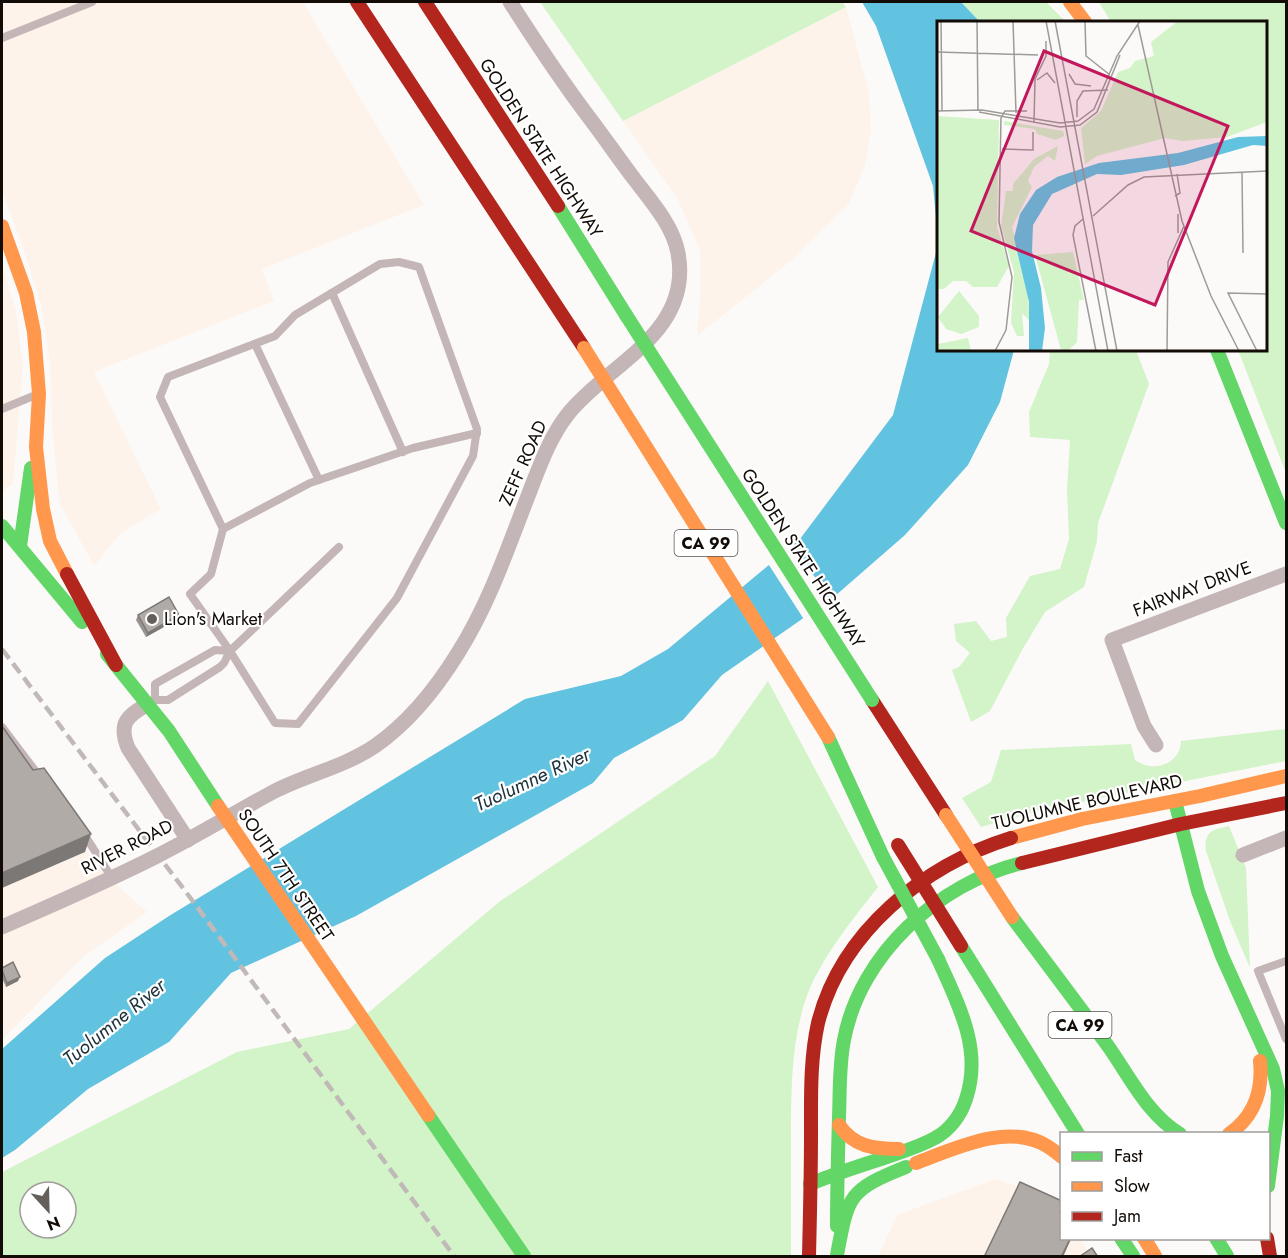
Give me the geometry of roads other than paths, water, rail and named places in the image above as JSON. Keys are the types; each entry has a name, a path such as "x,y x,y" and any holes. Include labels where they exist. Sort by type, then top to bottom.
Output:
{"main road":[{"name":"CA 99","path":"357,2 584,348 879,816"},
{"name":"GOLDEN STATE HIGHWAY","path":"425,2 581,240 626,315 1130,1104"},
{"path":"1070,2 1084,21"},
{"path":"2,226 28,301 34,332 39,394 36,447 20,546"},
{"path":"1217,351 1287,523"},
{"path":"36,447 43,509 50,541 116,665"},
{"name":"SOUTH 7TH STREET","path":"2,526 116,665 151,702 218,806 524,1257"},
{"path":"828,737 883,856 938,960 960,1010 970,1038 971,1081 966,1101 951,1127 939,1136 837,1179"},
{"name":"TUOLUMNE BOULEVARD","path":"809,1257 811,1090 818,1024 835,979 846,960 860,938 891,902 946,863 980,847 1008,838 1083,819 1287,776"},
{"path":"1175,801 1202,902 1222,956 1273,1069 1278,1091 1270,1177"},
{"path":"837,1256 839,1092 846,1031 869,975 894,941 917,916 959,887 1016,864 1181,824 1285,805"},
{"name":"CA 99","path":"895,840 1077,1132"},
{"path":"1012,917 1114,1053 1159,1119 1176,1132"},
{"path":"1232,1132 1247,1119 1258,1098 1262,1071 1256,1033"},
{"path":"839,1125 846,1137 854,1143 880,1149 909,1149"},
{"path":"837,1256 847,1208 859,1191 874,1180 907,1166 979,1142 1004,1137 1038,1142 1060,1156"},
{"path":"810,1184 907,1166"},
{"path":"1122,1240 1133,1257"},
{"path":"1145,1240 1155,1257"},
{"path":"1217,1240 1227,1257"},
{"path":"1267,1240 1270,1257"}],"street":[{"name":"ZEFF ROAD","path":"188,840 277,790 352,759 376,745 418,706 457,656 476,624 540,465 568,413 654,336 674,300 679,281 679,267 674,239 666,224 542,53 510,2"},
{"name":"FAIRWAY DRIVE","path":"1156,745 1144,726 1112,640 1287,574"},
{"name":"RIVER ROAD","path":"2,927 112,878 188,840 128,748 124,738 124,725 130,714 151,702"},
{"path":"1243,855 1287,838"}],"lane":[{"path":"2,38 92,2"},
{"path":"399,262 419,267 477,434 473,456 397,598 298,724 275,723 230,651 190,594 211,574 224,529 160,397 168,377 275,336 295,315 332,293 380,264 399,262"},
{"path":"332,293 403,452"},
{"path":"255,344 319,480"},
{"path":"2,409 39,394"},
{"path":"224,529 319,480 403,452 477,434"},
{"path":"230,651 215,650 155,684 151,702 168,700 220,667 230,651 339,547"},
{"path":"2,727 46,784"},
{"path":"81,830 112,878"},
{"path":"1287,961 1258,971 1287,1039"}],"water":[{"path":"862,2 961,2 979,21 937,21 937,228 933,186 876,26"},
{"name":"Tuolumne River","path":"937,249 937,351 1014,351 1000,402 968,465 905,535 835,596 722,675 683,720 614,758 593,783 356,916 231,973 169,1042 88,1089 15,1150 2,1158 2,1049 105,958 169,916 525,699 621,676 668,649 800,539 893,415"}],"railway":[{"path":"2,649 195,904 454,1256"}],"place":[{"name":"Lion's Market","path":"152,619"}]}
